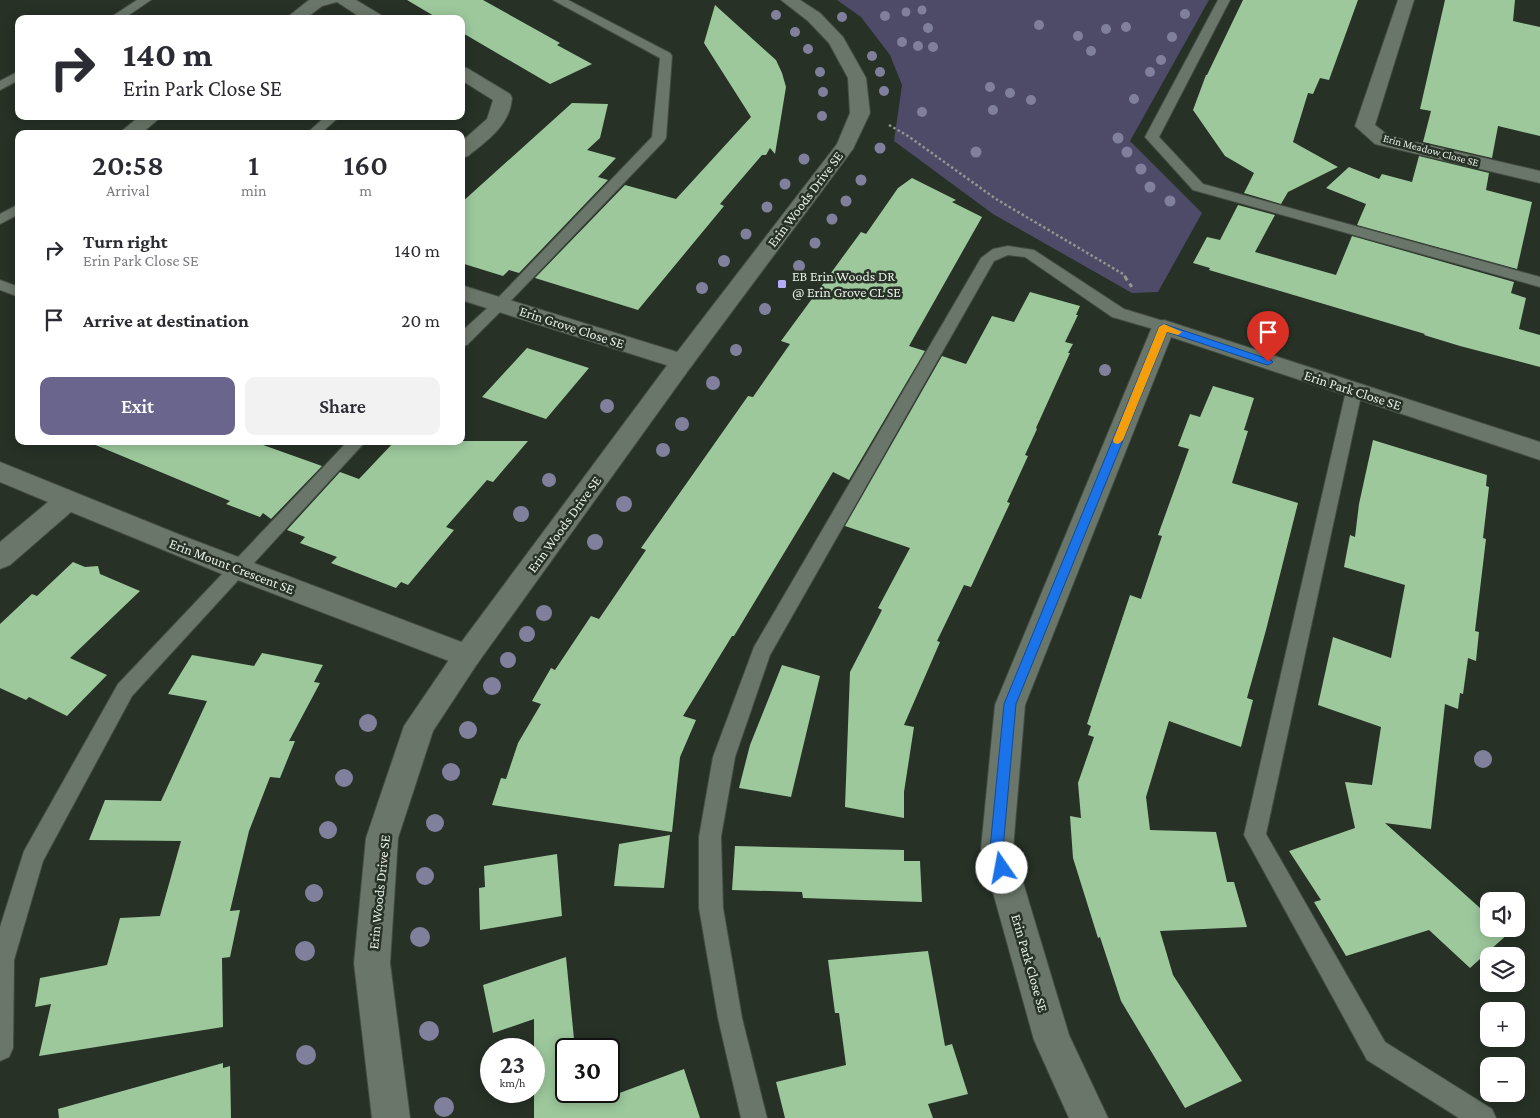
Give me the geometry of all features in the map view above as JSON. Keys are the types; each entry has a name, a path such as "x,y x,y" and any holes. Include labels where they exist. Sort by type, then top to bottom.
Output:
{"street":[{"path":"299,15 317,2 330,0"},
{"path":"344,0 368,15"},
{"name":"Erin Woods Drive SE","path":"391,1118 372,963 382,838 420,726 467,656 682,362 846,145 860,113 857,78 837,41 814,16 789,0"},
{"name":"Erin Meadow Close SE","path":"1406,0 1366,126 1382,140 1540,177"},
{"path":"465,75 502,98 503,107 498,120 465,149"},
{"path":"134,130 147,120"},
{"name":"Erin Grove Close SE","path":"465,293 682,362"},
{"name":"Erin Park Close SE","path":"1089,1118 1052,1040 997,849 1010,704 1164,327 1540,451"},
{"name":"Erin Mount Crescent SE","path":"0,471 238,569 467,656"},
{"path":"0,558 67,500"}],"lane":[{"path":"121,15 145,0"},
{"path":"465,337 500,304 658,138 666,56 559,0"},
{"path":"1224,0 1152,137 1198,187 1540,282"},
{"path":"0,86 15,77"},
{"path":"317,130 329,120"},
{"path":"0,220 15,211"},
{"path":"754,1118 730,1018 711,908 710,837 724,757 761,653 988,258 1000,250 1029,253 1118,313 1164,327"},
{"path":"0,285 15,291"},
{"path":"1354,391 1255,834 1376,1051 1483,1118"},
{"path":"0,1048 2,960 32,858 124,690 354,445"}],"path":[{"path":"889,125 996,199 1123,274 1164,327"}],"shaded area":[{"path":"837,0 1209,0 1130,141 1202,213 1158,292 1132,293 993,214 894,141 902,85 890,55 861,17"}],"building":[{"path":"407,0 483,0 560,43 557,45 592,64 550,84 465,34 465,15 432,15"},
{"path":"1243,0 1358,0 1329,80 1320,78 1313,94 1308,93 1293,142 1338,167 1288,192 1281,204 1244,193 1254,173 1225,156 1193,110 1206,75"},
{"path":"1445,0 1515,0 1513,21 1540,27 1540,136 1498,126 1492,158 1423,142 1431,111 1420,109"},
{"path":"715,5 776,60 782,73 786,87 775,154 770,148 766,155 762,155 720,204 724,206 638,310 535,278 625,185 676,199 751,117 704,43"},
{"path":"572,103 608,104 600,138 587,150 616,158 598,177 608,180 519,273 509,270 503,276 465,264 465,199"},
{"path":"1419,156 1489,173 1486,190 1532,202 1517,269 1357,225 1366,204 1326,188 1349,167 1379,179 1382,174 1412,182"},
{"path":"912,178 956,200 952,202 982,217 909,346 925,351 849,480 833,472 734,636 732,636 683,716 696,720 680,757 672,832 492,805 501,778 506,779 518,743 541,704 532,701 551,668 555,670 591,616 599,619 646,550 641,548 748,396 753,397 790,344 781,341 861,232 866,234 898,188"},
{"path":"1238,205 1275,215 1255,252 1336,275 1352,236 1514,282 1511,293 1526,298 1519,329 1540,335 1540,367 1460,346 1209,270 1210,268 1193,263 1207,237 1220,240"},
{"path":"1030,292 1080,306 1076,315 1078,315 1065,342 1073,344 1025,455 1028,456 1007,502 1010,503 971,587 964,585 937,641 940,642 904,725 914,727 904,792 904,818 845,807 850,672 882,610 878,608 910,548 845,526 942,356 966,364 992,316 1014,322"},
{"path":"527,348 589,368 546,419 482,397"},
{"path":"1213,386 1254,398 1244,430 1248,431 1232,483 1298,503 1247,698 1253,700 1241,747 1169,721 1146,797 1150,830 1216,832 1227,882 1234,882 1247,927 1160,931 1173,975 1242,1081 1185,1108 1121,1001 1100,937 1098,938 1073,858 1070,816 1081,818 1078,783 1094,737 1088,735 1091,726 1087,724 1130,595 1141,599 1162,536 1158,535 1189,449 1178,446 1190,414 1200,417"},
{"path":"1373,440 1487,475 1486,486 1489,487 1483,538 1486,539 1475,631 1479,632 1476,661 1468,658 1463,694 1460,693 1458,709 1445,704 1431,829 1385,823 1480,908 1480,937 1505,937 1493,947 1480,947 1480,959 1470,968 1429,930 1346,956 1314,902 1321,900 1289,851 1355,828 1345,782 1372,785 1381,727 1318,705 1333,637 1391,658 1405,585 1344,567 1350,535 1355,537 1359,504"},
{"path":"465,441 528,441 493,482 487,480 446,527 454,530 408,585 401,582 396,588 331,563 337,557 300,543 305,537 287,530 340,472 359,479 391,445 465,445"},
{"path":"96,445 263,445 322,466 271,519 263,513 260,517 226,504 230,501"},
{"path":"73,562 85,567 98,566 100,574 140,591 70,658 107,675 67,716 29,697 26,700 0,688 0,624 32,594 37,596"},
{"path":"262,653 323,665 314,682 320,683 289,741 295,741 280,778 270,777 249,831 230,911 240,910 230,957 222,958 223,1027 39,1056 51,1004 35,1007 40,978 107,965 120,918 160,916 181,841 89,840 105,800 161,801 207,701 168,694 192,655 254,666"},
{"path":"782,665 820,676 791,797 739,788 750,745"},
{"path":"670,835 664,888 614,886 619,844"},
{"path":"735,846 904,850 904,861 920,861 922,902 803,898 802,892 732,890"},
{"path":"557,854 562,916 480,930 479,888 485,887 484,866"},
{"path":"928,951 945,1046 952,1044 968,1094 928,1104 933,1118 785,1118 776,1082 846,1065 839,1013 835,1013 828,960"},
{"path":"566,957 574,1038 555,1038 555,1103 620,1103 620,1093 684,1069 700,1118 534,1118 534,1103 545,1103 545,1038 534,1038 534,1019 493,1033 483,985"},
{"path":"223,1063 223,1068 230,1066 231,1118 59,1118 58,1109"}],"slow traffic":[{"path":"1118,440 1164,327 1178,332"}],"place":[{"name":"EB Erin Woods DR @ Erin Grove CL SE","path":"782,284"}],"route":[{"path":"1002,868 997,849 1010,704 1164,327 1268,362"}]}
